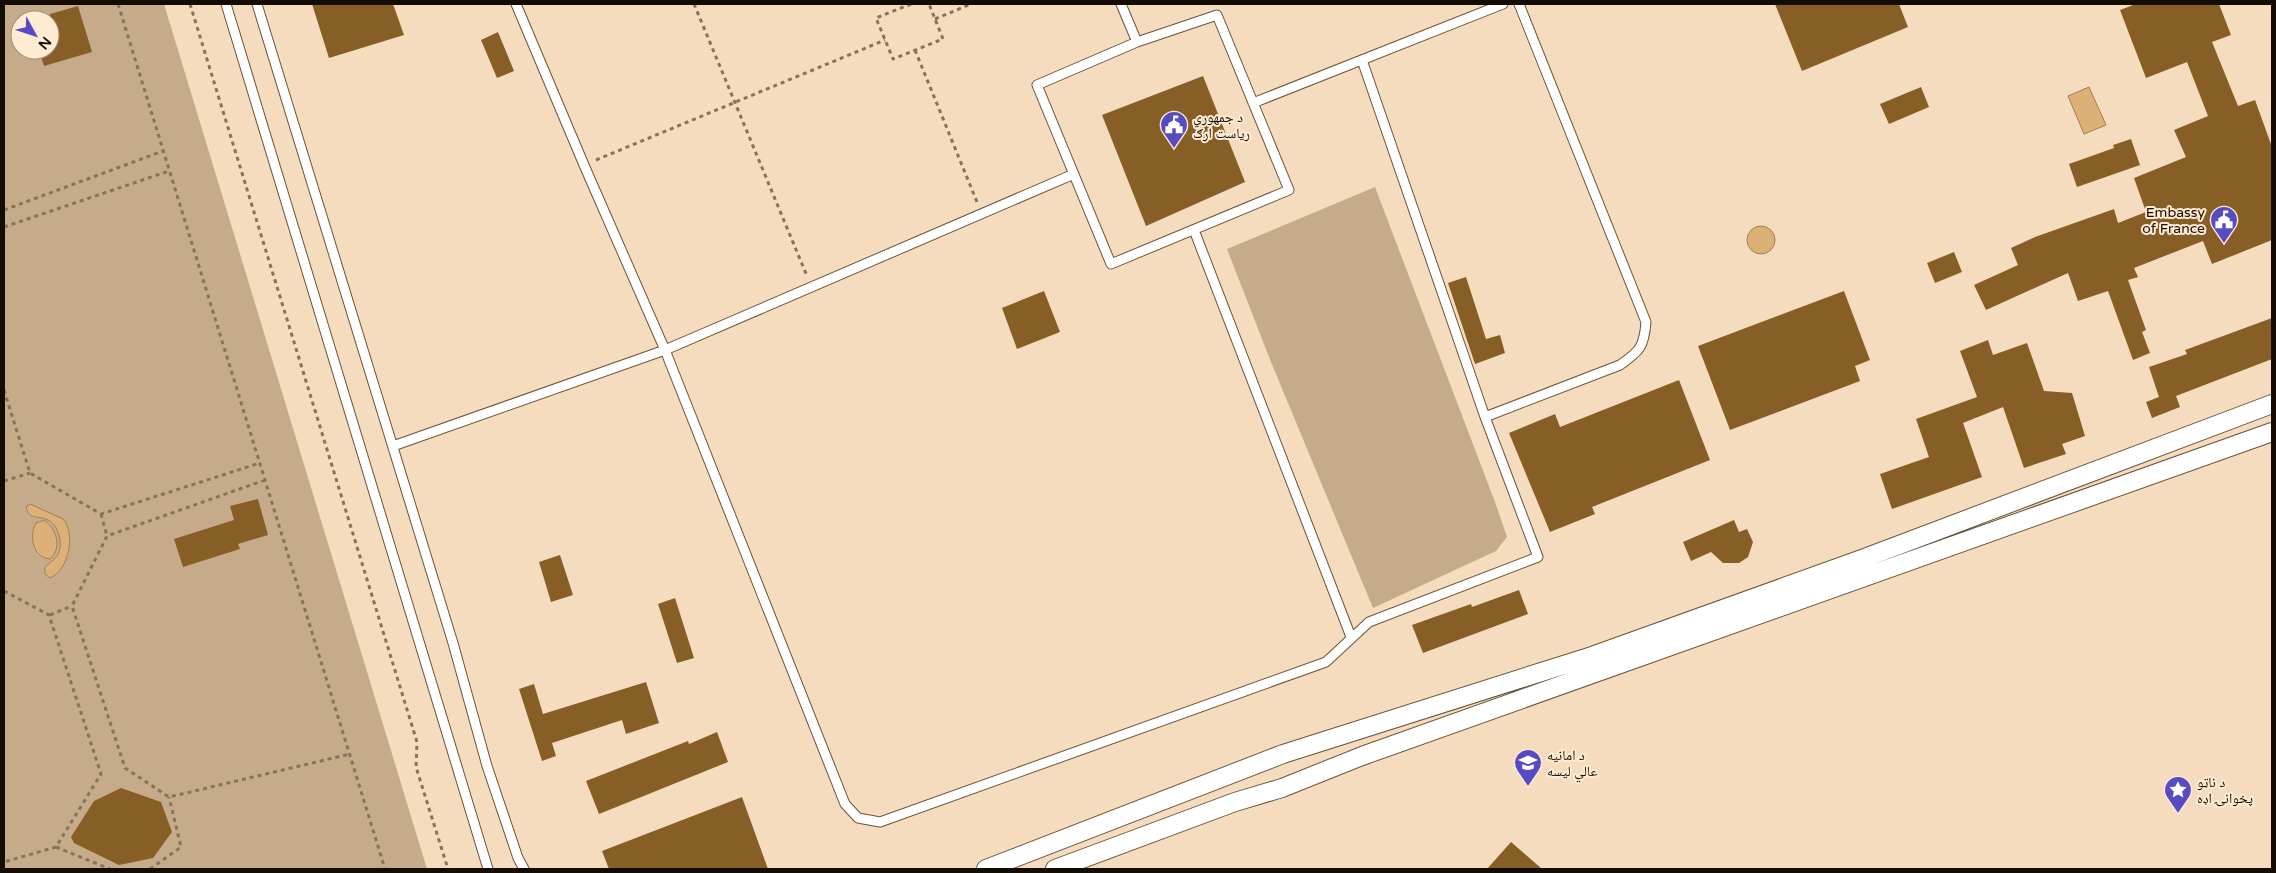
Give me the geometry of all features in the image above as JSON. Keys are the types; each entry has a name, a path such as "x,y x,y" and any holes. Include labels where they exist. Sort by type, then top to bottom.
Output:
{"street":[{"path":"986,869 1283,754 1592,656 1862,559 2272,404"},
{"path":"1056,869 1480,714 2272,432"},
{"path":"2145,452 2153,474"},
{"path":"1475,693 1480,714"}],"lane":[{"path":"226,4 488,869"},
{"path":"257,4 453,643 488,766 518,858 524,869"},
{"path":"516,4 665,350 845,804 858,818 880,822 1326,662 1369,622 1538,557 1484,417 1362,60"},
{"path":"1121,4 1137,42"},
{"path":"1253,103 1504,4"},
{"path":"1484,417 1620,365 1638,352 1645,339 1646,322 1519,4"},
{"path":"1217,15 1253,103 1289,190 1111,264 1038,85 1137,42 1217,15"},
{"path":"392,446 665,350 1074,174"},
{"path":"1194,230 1351,637"}],"path":[{"path":"118,4 385,869"},
{"path":"190,4 417,742 416,767 448,869"},
{"path":"694,4 733,102 811,286"},
{"path":"912,4 901,6 876,18 893,60 943,39 929,4"},
{"path":"935,18 971,4"},
{"path":"584,165 885,40"},
{"path":"915,50 982,214"},
{"path":"4,210 163,151"},
{"path":"4,227 169,171"},
{"path":"4,390 30,473 101,514 107,536 72,606 49,615"},
{"path":"101,514 260,463"},
{"path":"4,480 30,473"},
{"path":"107,536 265,480"},
{"path":"4,591 49,615 101,774 56,847"},
{"path":"72,606 125,768 169,798 181,847 150,869"},
{"path":"169,798 350,754"},
{"path":"4,862 56,847 110,869"}],"shaded area":[{"path":"4,4 164,4 427,869 4,869"},
{"path":"2089,87 2106,125 2084,134 2068,96"},
{"path":"1375,187 1507,537 1496,551 1373,608 1271,362 1227,249"},
{"path":"1761,226 1771,230 1775,240 1771,250 1761,254 1751,250 1747,240 1751,230"},
{"path":"30,504 63,519 69,533 70,542 66,560 57,574 50,578 45,574 45,567 59,552 58,531 48,520 29,514 26,507"},
{"path":"44,520 55,533 57,544 54,554 50,559 39,554 33,540 36,523"}],"building":[{"path":"312,4 393,4 404,35 329,58"},
{"path":"1775,4 1899,4 1908,27 1802,71"},
{"path":"2136,4 2219,4 2231,35 2212,42 2238,106 2255,100 2272,147 2272,240 2212,264 2203,241 2134,268 2138,277 2128,280 2146,330 2142,332 2150,353 2133,360 2108,291 2078,301 2068,273 1986,310 1974,285 2018,265 2011,248 2035,237 2114,209 2118,223 2146,212 2134,178 2186,157 2174,130 2208,116 2187,62 2146,78 2120,10"},
{"path":"78,6 92,52 44,66 42,60 60,60 60,11"},
{"path":"498,32 514,71 497,78 481,40"},
{"name":"د جمهوري ریاست ارګ","path":"1203,76 1245,182 1146,226 1102,115"},
{"path":"1921,87 1929,107 1889,124 1880,104"},
{"path":"2131,139 2140,165 2077,187 2069,164 2114,148 2113,145"},
{"path":"1954,252 1962,272 1935,283 1927,263"},
{"path":"1466,277 1486,339 1500,335 1505,353 1475,364 1448,283"},
{"path":"1044,291 1060,332 1017,349 1002,308"},
{"path":"1844,291 1870,360 1855,366 1860,381 1730,430 1698,346"},
{"path":"2272,318 2272,359 2176,396 2180,407 2152,418 2146,402 2159,397 2149,367 2187,354 2185,350"},
{"path":"1988,340 1993,355 2027,343 2044,391 2072,393 2085,436 2062,444 2066,454 2024,468 2003,407 1963,423 1982,477 1892,509 1880,474 1929,457 1916,419 1977,397 1960,351"},
{"path":"1679,380 1710,460 1592,507 1595,514 1550,532 1509,433 1555,414 1560,427"},
{"path":"258,499 268,535 238,544 240,549 183,567 174,539 234,520 230,506"},
{"path":"1734,520 1739,532 1747,529 1753,542 1748,557 1739,563 1723,563 1711,552 1691,561 1683,542"},
{"path":"560,555 573,595 551,602 539,562"},
{"path":"1519,590 1528,614 1423,653 1412,625 1471,604 1472,607"},
{"path":"675,598 694,658 677,663 658,604"},
{"path":"646,682 659,723 626,734 622,720 552,743 556,756 542,761 519,689 534,684 543,714"},
{"path":"717,732 728,762 599,814 586,781 688,741 689,744"},
{"path":"121,788 161,802 172,832 153,858 119,865 74,843 71,837 94,801"},
{"path":"742,797 768,869 609,869 602,851"},
{"path":"1511,842 1542,869 1487,869"}],"place":[{"name":"د جمهوري ریاست ارګ","path":"1174,149"},
{"name":"Embassy of France","path":"2224,244"},
{"name":"د امانیه عالي لیسه","path":"1528,787"},
{"name":"د ناټو پخوانۍ اډه","path":"2178,814"}]}
